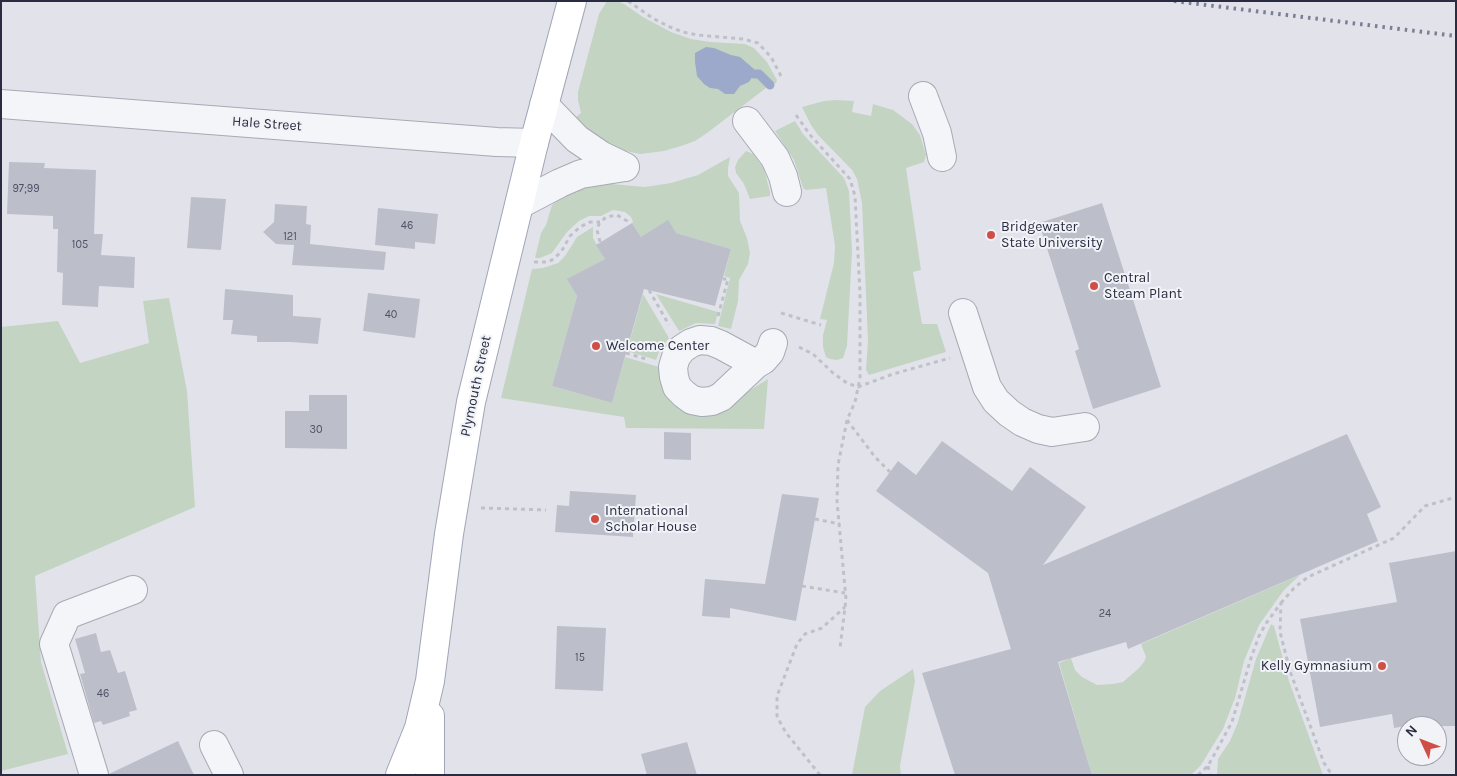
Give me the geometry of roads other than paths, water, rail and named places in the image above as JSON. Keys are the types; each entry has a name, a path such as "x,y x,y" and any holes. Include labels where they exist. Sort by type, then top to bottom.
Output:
{"main road":[{"name":"Plymouth Street","path":"400,775 419,728 430,681 449,534 470,402 534,143 572,1"},
{"path":"430,681 430,775"}],"street":[{"path":"922,96 937,133 942,157"},
{"name":"Hale Street","path":"1,104 497,142 534,143"},
{"path":"520,204 581,174 625,167 602,156 578,139 544,105"},
{"path":"748,121 775,158 783,176 787,192"},
{"path":"962,313 987,387 996,401 1009,414 1038,429 1052,432 1085,427"},
{"path":"756,364 782,344"},
{"path":"94,775 54,644 66,615 133,590"},
{"path":"214,745 228,775"}],"water":[{"path":"706,47 740,57 754,69 754,74 749,82 740,86 734,94 725,94 718,89 710,88 704,84 697,76 695,53"}],"waterway":[{"path":"754,74 759,74 770,85"}],"railway":[{"path":"1174,1 1456,36"}],"place":[{"name":"Bridgewater State University","path":"991,235"},
{"name":"Central Steam Plant","path":"1094,286"},
{"name":"Welcome Center","path":"596,346"},
{"name":"International Scholar House","path":"595,519"},
{"name":"Kelly Gymnasium","path":"1382,666"}]}
